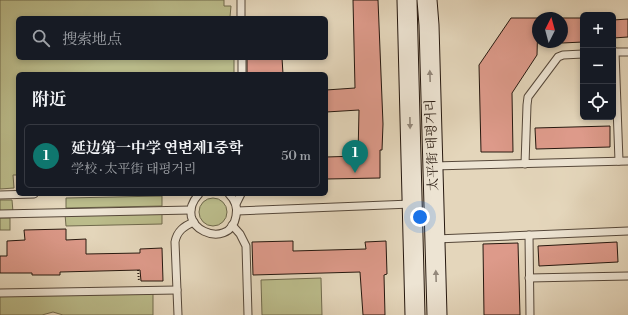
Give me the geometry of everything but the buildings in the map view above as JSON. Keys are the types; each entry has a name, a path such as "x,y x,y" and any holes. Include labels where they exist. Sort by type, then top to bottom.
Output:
{"main road":[{"name":"太平街 태평거리","path":"406,0 415,315"},
{"name":"太平街 태평거리","path":"427,0 429,25 437,315"}],"lane":[{"path":"241,0 242,16"},
{"path":"616,52 628,52"},
{"path":"525,164 528,97 558,57 563,55 580,54"},
{"path":"242,60 242,72"},
{"path":"615,84 619,161"},
{"path":"433,166 628,161"},
{"path":"0,195 16,195"},
{"path":"197,196 194,200 191,210 194,222 198,228 204,232 220,234 227,231 236,218 240,196"},
{"path":"230,196 237,207"},
{"path":"237,207 412,204"},
{"path":"0,214 191,210"},
{"path":"178,315 176,236 186,225 194,222"},
{"path":"232,225 240,234 246,246 248,315"},
{"path":"435,239 628,231"},
{"path":"529,235 530,315"},
{"path":"530,278 628,276"},
{"path":"0,293 177,290"}],"green space":[{"path":"0,0 224,0 224,6 231,6 230,16 16,16 16,60 234,60 234,72 16,72 16,175 13,175 14,188 0,189"},
{"path":"162,196 162,206 66,208 66,198"},
{"path":"213,198 223,202 227,212 223,222 213,226 203,222 199,212 203,202"},
{"path":"0,200 12,200 13,212 0,212"},
{"path":"162,212 162,224 66,226 65,214"},
{"path":"0,218 10,218 10,230 0,230"},
{"path":"321,278 322,315 262,315 261,280"},
{"path":"153,293 153,315 63,315 53,312 42,315 0,315 0,295"}],"place":[{"name":"延边第一中学 연변제1중학","path":"355,173"}]}
